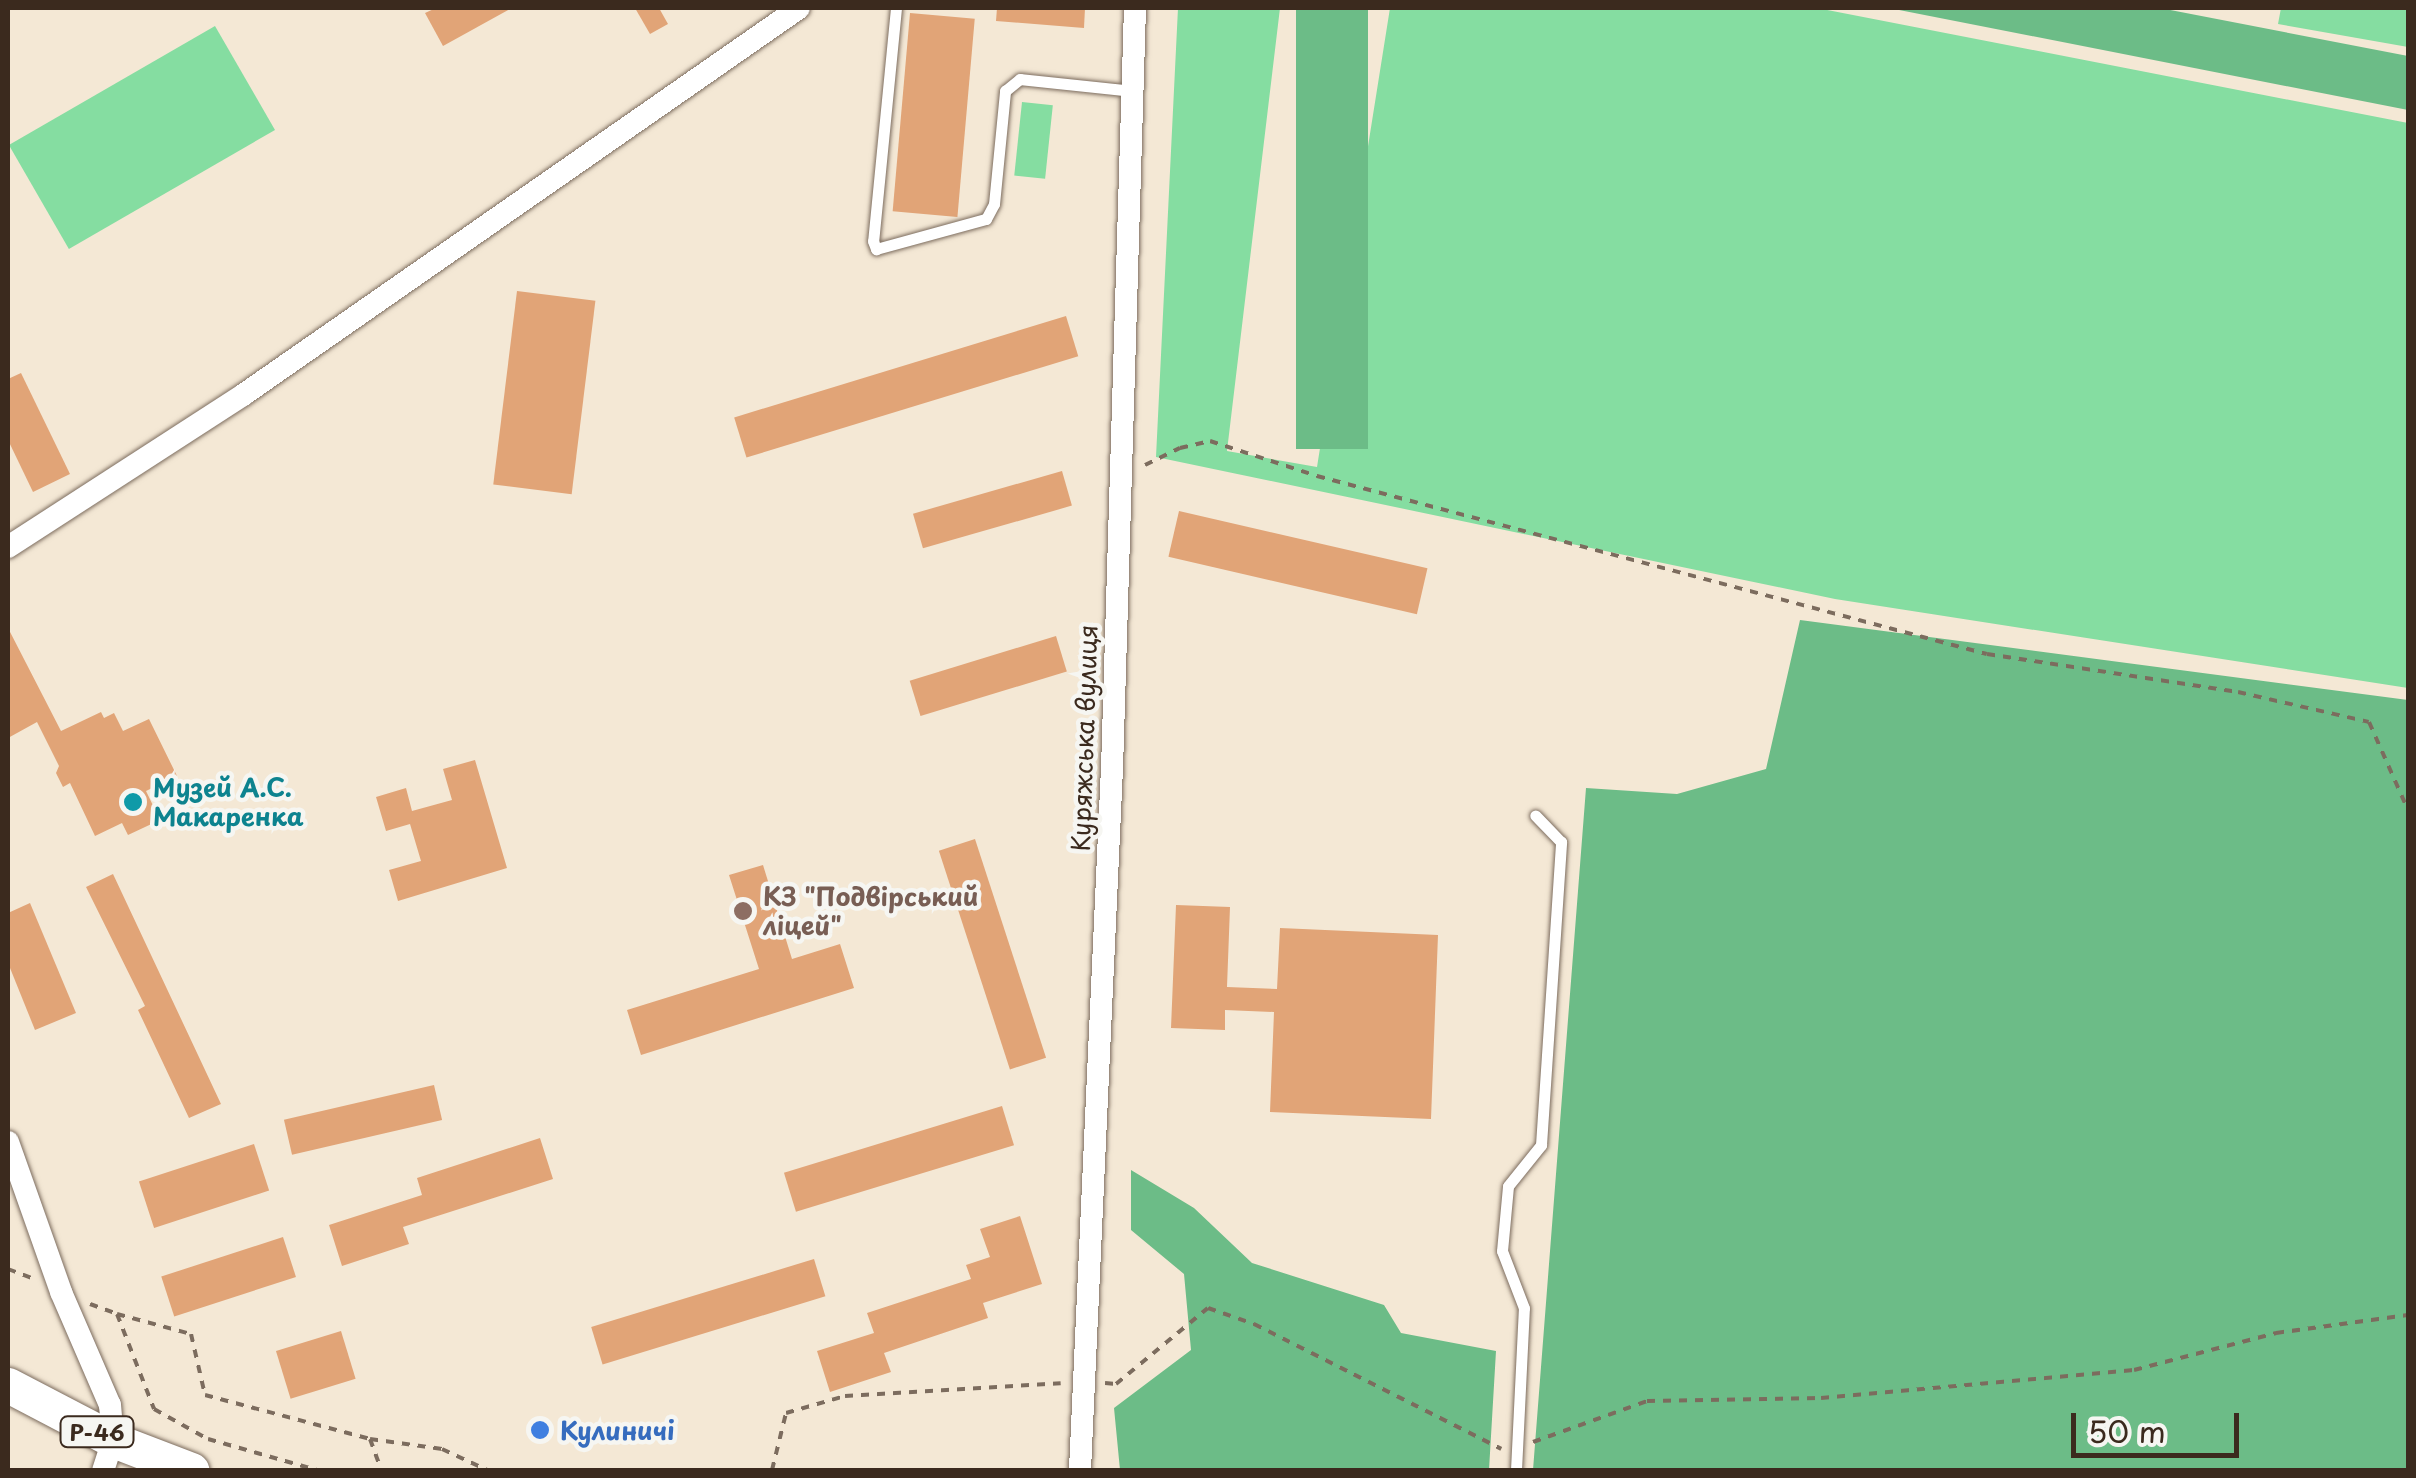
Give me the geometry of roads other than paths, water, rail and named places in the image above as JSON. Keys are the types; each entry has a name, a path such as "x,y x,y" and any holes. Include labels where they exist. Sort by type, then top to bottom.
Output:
{"main road":[{"name":"Р-46","path":"8,1385 108,1455 191,1470"}],"street":[{"path":"8,547 243,395 799,8"},
{"name":"Куряжська вулиця","path":"1080,1470 1112,770 1135,8"},
{"path":"8,1142 61,1292 110,1405 108,1455"}],"lane":[{"path":"896,8 872,241 876,249 986,218 994,204 1004,91 1020,79 1132,91"},
{"path":"1516,1470 1524,1308 1502,1251 1508,1186 1541,1145 1561,842 1535,816"}],"place":[{"name":"Музей А.С. Макаренка","path":"133,802"},
{"name":"КЗ \"Подвірський ліцей\"","path":"743,911"},
{"name":"Кулиничі","path":"540,1430"}]}
